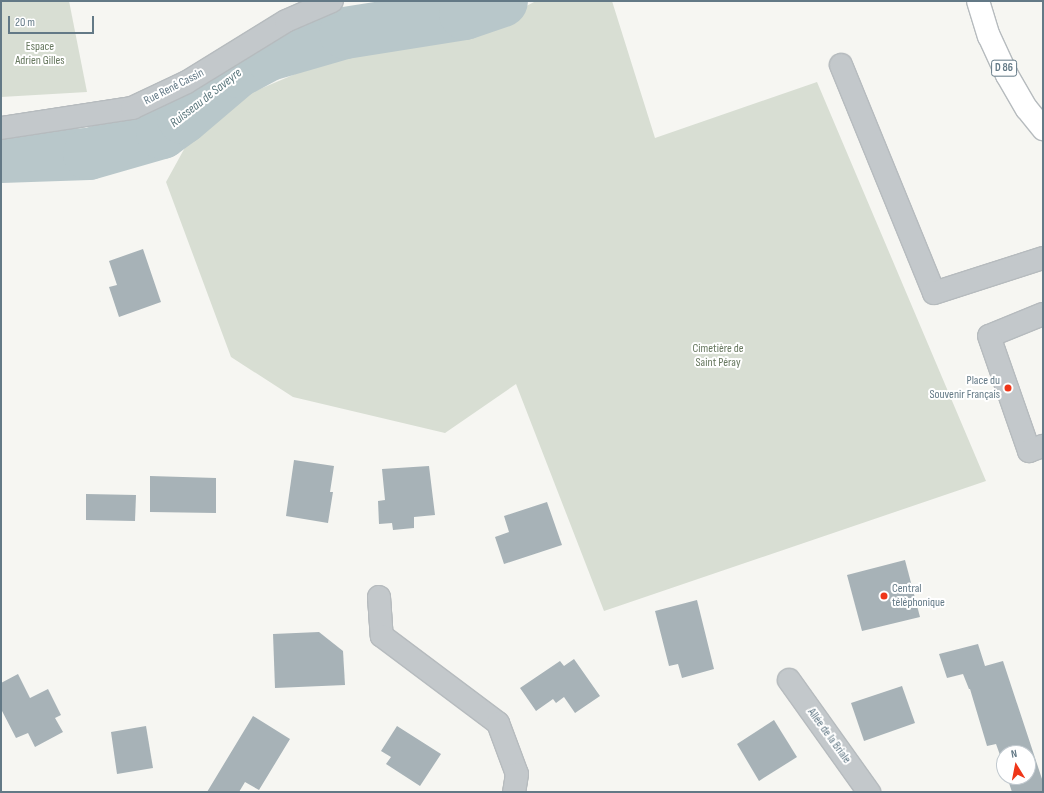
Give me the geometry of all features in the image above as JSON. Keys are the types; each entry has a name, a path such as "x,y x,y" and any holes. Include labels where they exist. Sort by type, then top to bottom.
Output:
{"main road":[{"name":"D 86","path":"978,1 989,36 1007,75 1027,109 1043,129"}],"street":[{"name":"Rue René Cassin","path":"1,128 132,108 188,82 286,21 332,1"},
{"path":"842,65 934,293 1043,258"},
{"path":"1043,314 989,336 1029,451 1043,446"},
{"path":"379,597 382,636 498,724 517,774 514,792"},
{"name":"Allée de la Briale","path":"789,680 869,792"}],"green space":[{"name":"Espace Adrien Gilles","path":"1,1 69,1 87,92 1,97"},
{"name":"Cimetière de Saint Péray","path":"536,1 612,1 655,138 817,82 986,481 604,611 516,384 445,433 293,397 231,357 166,182 193,133 234,100 340,55 490,25"}],"building":[{"path":"143,249 161,302 119,317 109,287 117,285 109,261"},
{"path":"294,460 334,466 330,492 333,492 328,523 286,516"},
{"path":"429,466 435,515 414,517 414,528 393,530 392,523 379,524 378,501 385,500 382,469"},
{"path":"150,476 216,478 216,513 150,512"},
{"path":"86,494 136,495 135,521 86,520"},
{"path":"547,502 562,545 504,564 495,537 509,532 504,516"},
{"name":"Central téléphonique","path":"905,560 920,617 862,631 847,575"},
{"path":"697,600 714,669 682,678 678,664 669,666 655,611"},
{"path":"319,632 343,651 345,685 275,688 273,634"},
{"path":"978,644 985,666 1003,661 1031,745 996,744 987,746 970,689 963,674 947,678 939,654"},
{"path":"574,659 600,696 575,713 564,697 556,703 553,699 536,711 520,688 560,661 564,666"},
{"path":"18,674 30,698 48,689 61,715 55,718 63,732 35,747 28,733 16,738 1,709 1,683"},
{"path":"902,686 915,723 864,741 851,703"},
{"path":"253,716 290,739 259,790 245,782 239,792 207,792"},
{"path":"774,720 797,757 759,781 737,744"},
{"path":"146,726 153,768 117,774 111,732"},
{"path":"397,726 441,754 420,786 386,764 391,757 381,751"},
{"path":"1036,761 1043,782 1043,792 1012,792 1010,785 1036,785"}],"waterway":[{"name":"Ruisseau de Saveyre","path":"1,157 89,154 162,133 183,118 237,72 269,55 345,33 465,14 502,1"}],"place":[{"name":"Place du Souvenir Français","path":"1008,388"},
{"name":"Central téléphonique","path":"884,596"}]}
